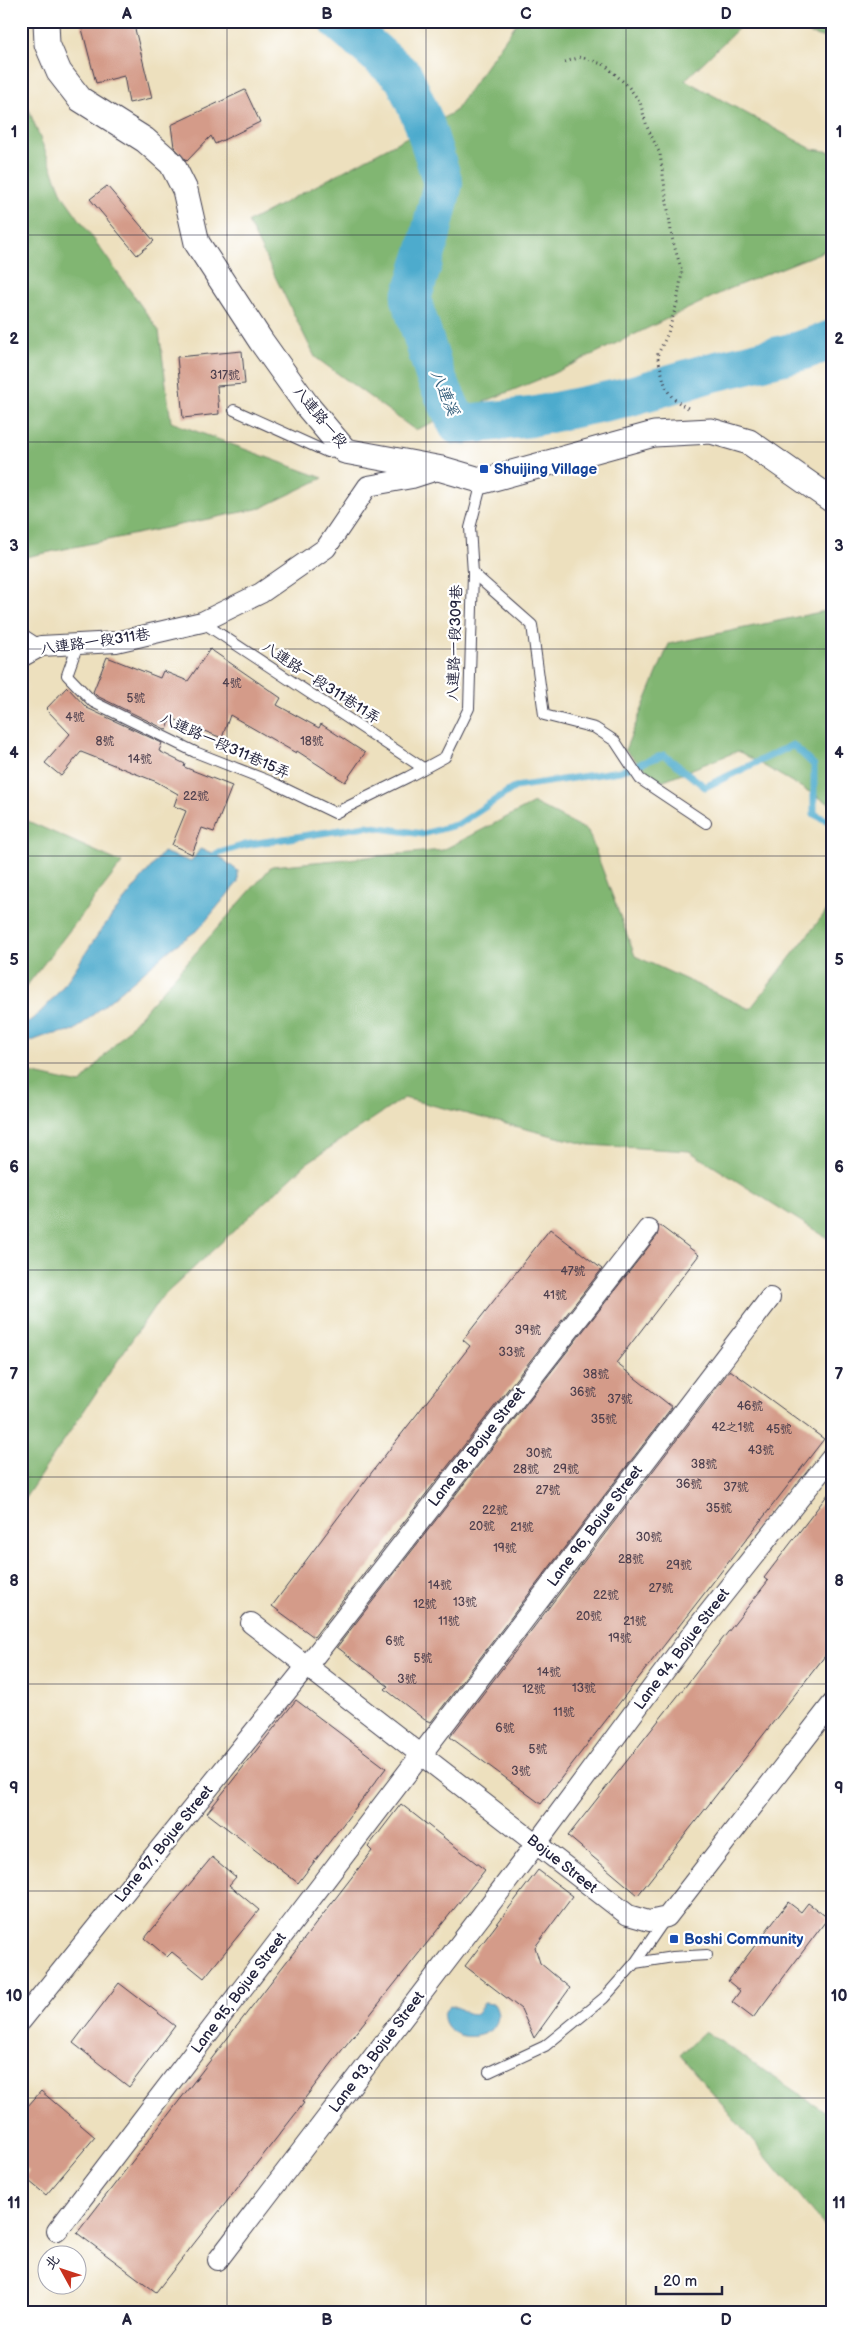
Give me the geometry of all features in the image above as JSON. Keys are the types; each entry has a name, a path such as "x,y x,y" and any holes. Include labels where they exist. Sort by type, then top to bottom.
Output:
{"street":[{"name":"八連路一段","path":"46,21 47,44 59,72 80,98 146,140 172,164 185,190 196,243 276,363 308,407 346,451 442,468 483,481"},
{"path":"483,481 654,434 711,431 749,442 832,500"},
{"name":"八連路一段311巷","path":"21,657 41,646 116,642 202,622 261,593 326,548 368,486 412,478 442,468"},
{"name":"Lane 98, Bojue Street","path":"307,1666 648,1229"},
{"name":"Lane 96, Bojue Street","path":"420,1755 770,1298"},
{"name":"Lane 94, Bojue Street","path":"536,1844 695,1630 832,1457"},
{"name":"Bojue Street","path":"252,1623 628,1915 649,1921 667,1917"},
{"name":"Lane 97, Bojue Street","path":"21,2022 307,1666"},
{"path":"667,1917 832,1704"},
{"name":"Lane 95, Bojue Street","path":"57,2231 420,1755"},
{"name":"Lane 93, Bojue Street","path":"218,2260 536,1844"}],"lane":[{"path":"234,410 327,452 346,451"},
{"name":"八連路一段309巷","path":"408,777 444,756 469,708 473,573 470,528 483,481"},
{"name":"八連路一段309巷","path":"473,573 532,624 544,715 595,728 614,741 640,779 706,823"},
{"name":"八連路一段311巷11弄","path":"202,622 424,768"},
{"path":"21,633 41,646"},
{"name":"八連路一段311巷15弄","path":"78,644 67,675 93,702 196,752 269,781 335,813 408,777"},
{"path":"489,2072 545,2046 604,1998 635,1963 667,1917"},
{"path":"635,1963 673,1957 708,1955"}],"path":[{"path":"565,62 581,56 605,65 628,86 640,102 647,127 660,154 672,238 682,272 677,303 668,333 657,356 668,395"}],"green space":[{"path":"518,21 746,21 685,80 812,149 832,152 832,248 729,289 550,375 415,430 315,357 248,222 454,112"},
{"path":"767,21 832,21 832,40"},
{"path":"21,90 63,196 159,331 171,422 323,478 261,508 21,558"},
{"path":"832,607 832,805 738,751 659,782 625,750 669,644 830,610"},
{"path":"534,803 588,831 635,956 750,1009 832,904 832,1241 689,1151 589,1145 404,1098 307,1163 158,1301 21,1504 21,1071 80,1084 272,866 443,850"},
{"path":"21,818 122,863 21,993"},
{"path":"705,2031 832,2116 832,2235 680,2055"}],"water":[{"path":"200,849 216,854 238,871 238,882 199,929 172,948 75,1030 45,1036 21,1045 21,1027 45,1008 55,996 99,933 163,852 191,862"},
{"path":"484,2003 494,2004 498,2015 496,2023 490,2030 481,2035 471,2037 460,2035 451,2030 445,2022 444,2013 450,2005 476,2014"}],"building":[{"path":"80,21 133,21 152,98 129,103 124,76 96,83"},
{"path":"245,90 260,122 215,144 211,136 187,161 174,147 171,125"},
{"path":"107,186 154,241 137,255 90,199"},
{"path":"242,351 245,384 217,386 219,414 183,418 177,357"},
{"path":"210,649 281,698 277,705 319,728 321,724 365,753 345,782 297,751 296,753 230,715 222,738 171,718 167,730 97,696 93,692 107,657 160,678 163,671 188,681"},
{"path":"67,687 87,708 162,743 159,751 185,764 184,767 232,786 214,832 202,828 192,854 172,845 186,811 174,806 178,794 157,782 81,752 61,776 45,763 70,734 46,709"},
{"path":"659,1225 699,1255 616,1363 672,1407 431,1722 425,1720 385,1689 388,1686 337,1647 657,1236"},
{"path":"550,1229 602,1269 314,1637 272,1606 372,1472 470,1346 463,1340"},
{"path":"730,1370 824,1439 541,1804 450,1737"},
{"path":"832,1489 832,1647 638,1895 568,1836 768,1581 764,1578"},
{"path":"296,1700 386,1768 298,1883 207,1813"},
{"path":"401,1804 485,1870 342,2050 302,2102 304,2103 156,2292 77,2233 372,1851 368,1847"},
{"path":"212,1857 236,1877 229,1885 259,1910 204,1978 172,1952 167,1957 145,1938"},
{"path":"538,1870 573,1896 535,1947 540,1963 570,1988 534,2038 521,2009 465,1966"},
{"path":"788,1902 801,1912 808,1903 828,1918 753,2018 732,2002 740,1991 728,1981"},
{"path":"119,1983 175,2026 129,2087 73,2043"},
{"path":"41,2091 95,2137 46,2195 24,2177 29,2171 21,2164 21,2114"}],"waterway":[{"name":"八連溪","path":"339,21 404,77 424,123 443,183 428,246 411,299 435,375 458,425 531,417 627,397 709,373 800,351 832,340"},
{"path":"216,854 245,845 366,826 423,834 459,824 515,787 620,771 664,755 705,787 793,745 814,765 814,814 832,823"}],"place":[{"name":"Shuijing Village","path":"484,469"},
{"name":"Boshi Community","path":"674,1939"}]}
